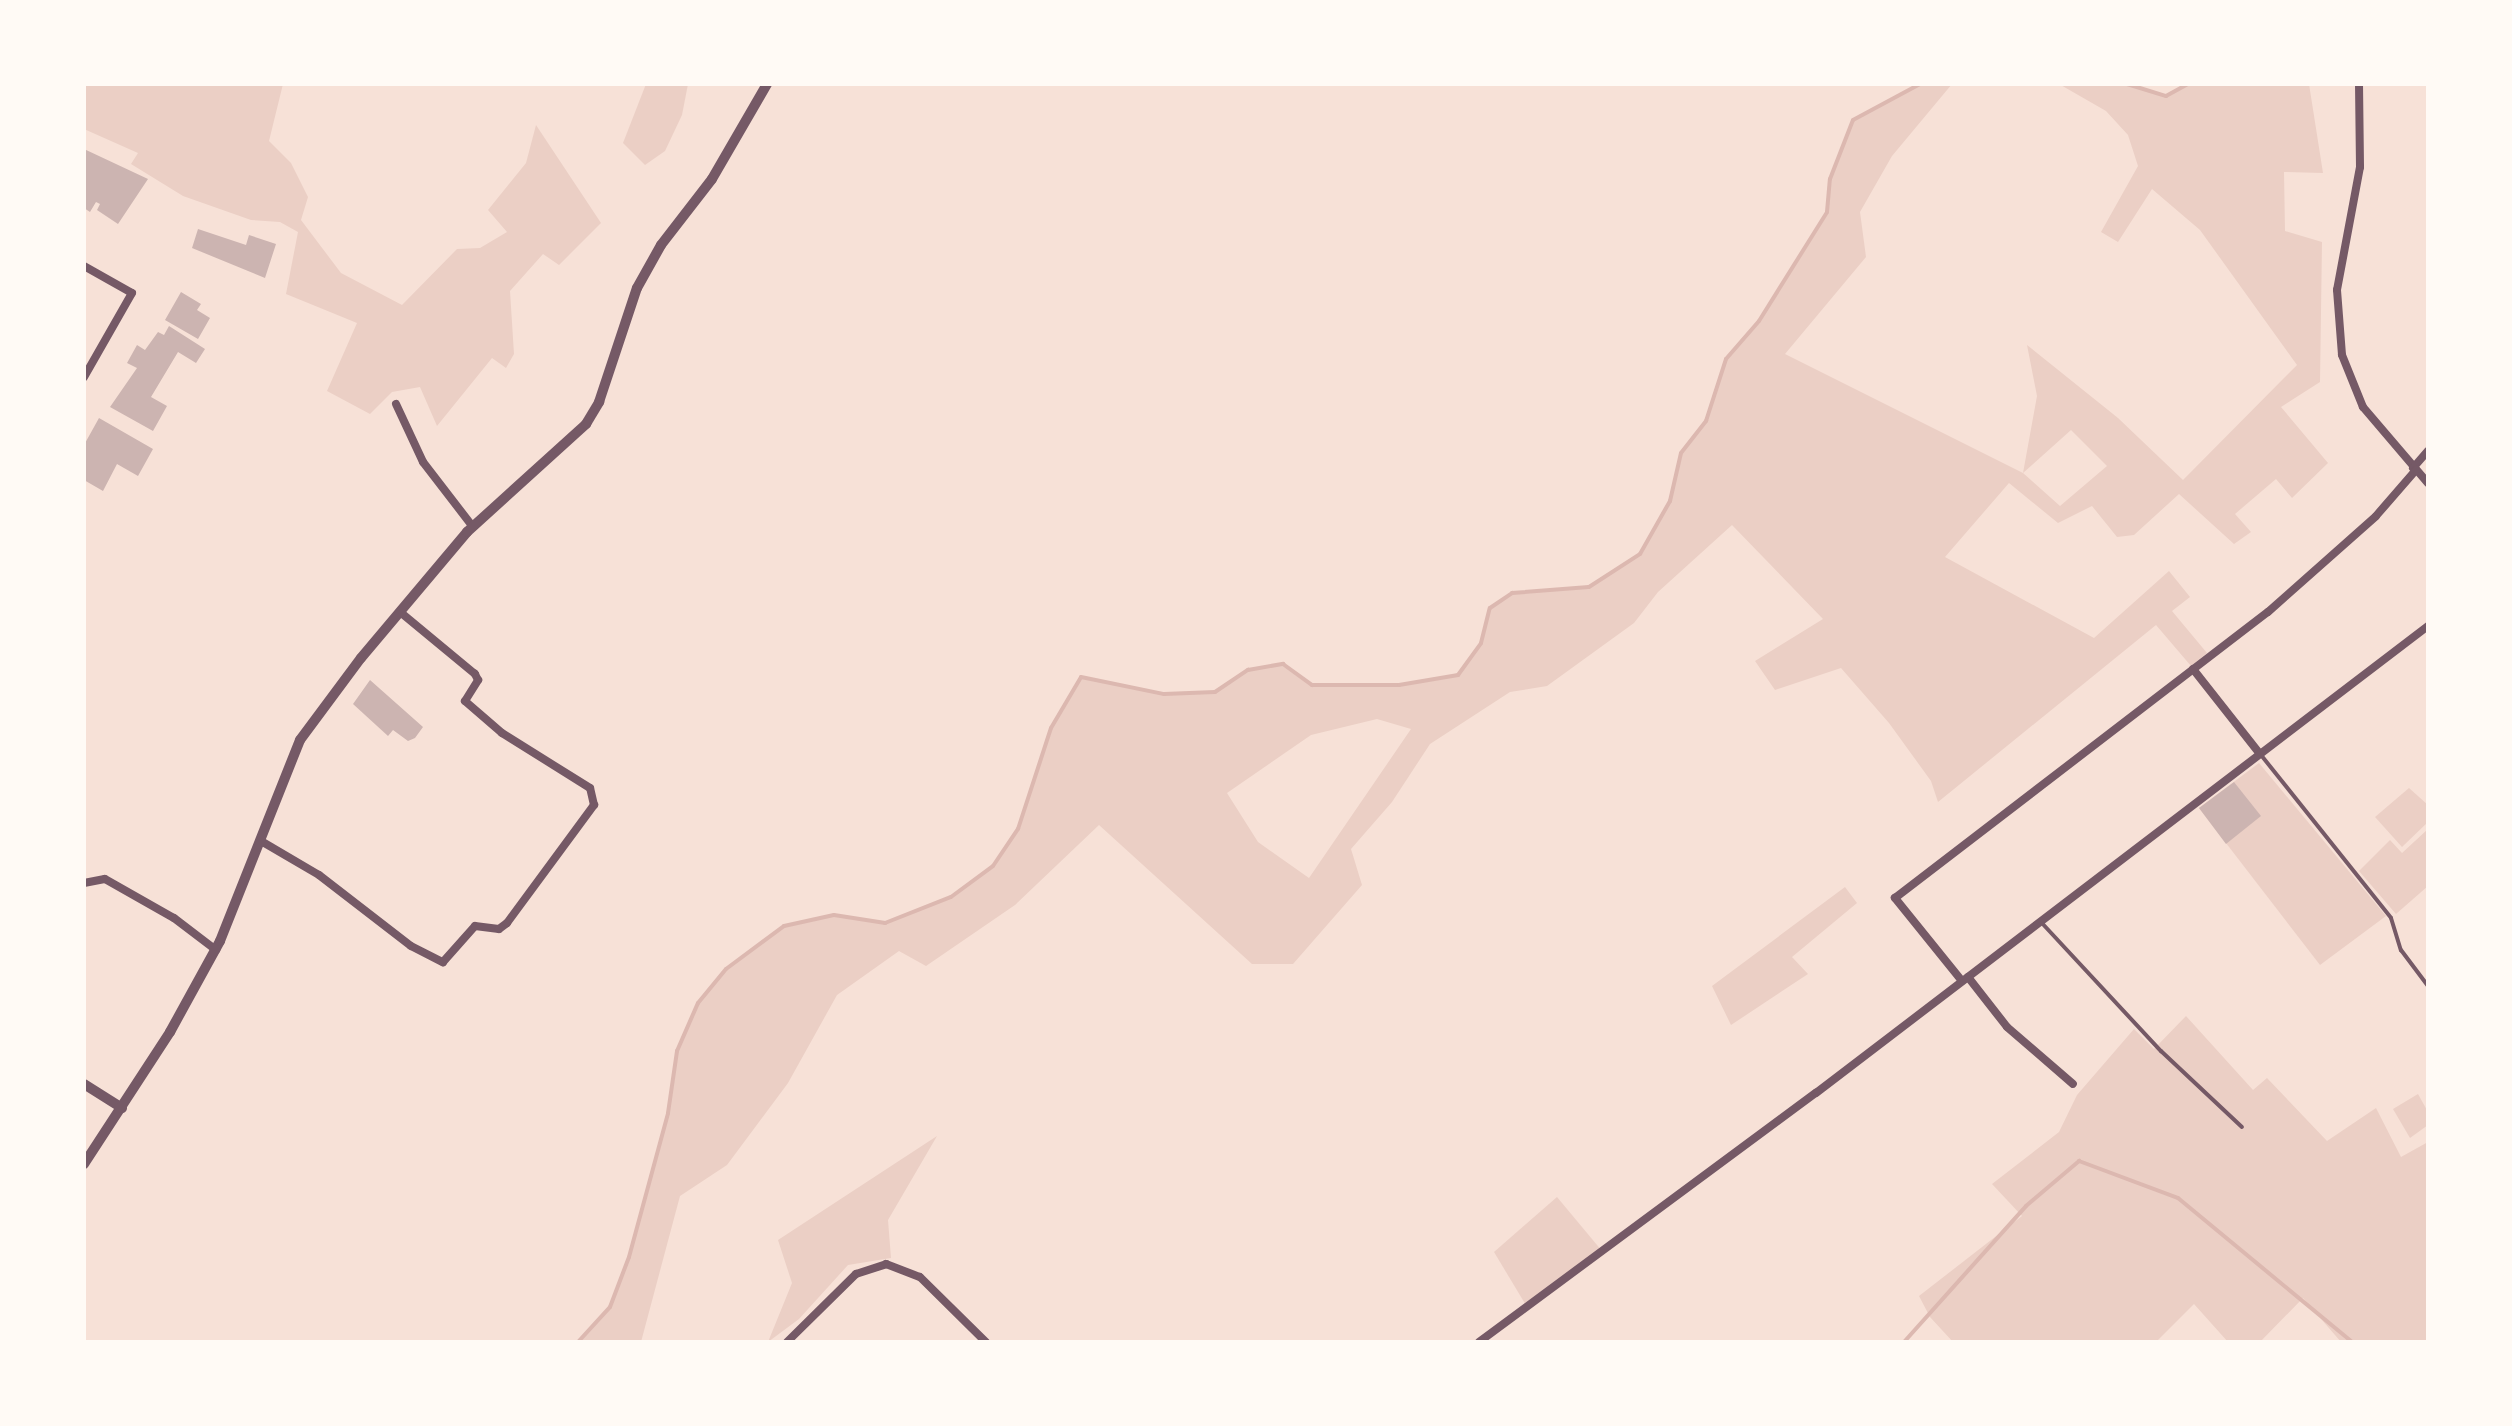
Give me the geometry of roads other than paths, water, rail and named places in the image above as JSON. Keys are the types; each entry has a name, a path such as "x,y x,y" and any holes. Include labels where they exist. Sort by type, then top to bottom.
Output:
{"street":[{"path":"84,1164 122,1108 216,950 300,740 400,612 473,527 586,424 599,402 643,277 712,179 767,84"},
{"path":"2359,84 2360,167 2337,290 2340,340 2349,380 2363,407 2428,483"},
{"path":"84,266 132,293 84,377"},
{"path":"396,404 423,462 473,527"},
{"path":"2073,1084 2007,1027 1895,898 2193,669 2338,552 2428,451"},
{"path":"261,841 319,875 440,963 455,953 475,926 499,929 507,923 594,805 590,788 502,733 465,701 478,677 400,612"},
{"path":"1479,1342 1965,979 2038,919 2428,626"},
{"path":"2193,669 2259,753"},
{"path":"84,883 105,879 174,918 216,950"},
{"path":"84,1084 122,1108"},
{"path":"787,1342 856,1274 886,1264 920,1277 952,1303 986,1342"}],"lane":[{"path":"2259,753 2391,918 2401,950 2428,986"},
{"path":"2038,919 2161,1051 2242,1127"}],"waterway":[{"path":"578,1342 610,1307 629,1257 668,1113 677,1051 698,1003 726,969 784,926 834,915 885,923 951,897 993,866 1018,829 1051,728 1081,677 1164,694 1215,692 1248,670 1283,664 1312,685 1399,685 1458,675 1481,643 1490,608 1512,593 1589,587 1640,554 1670,501 1681,453 1706,421 1726,359 1759,321 1827,212 1830,179 1853,120 1920,84"},
{"path":"2127,84 2166,96 2188,84"},
{"path":"1904,1342 2026,1206 2079,1161 2178,1198 2352,1342"}]}
